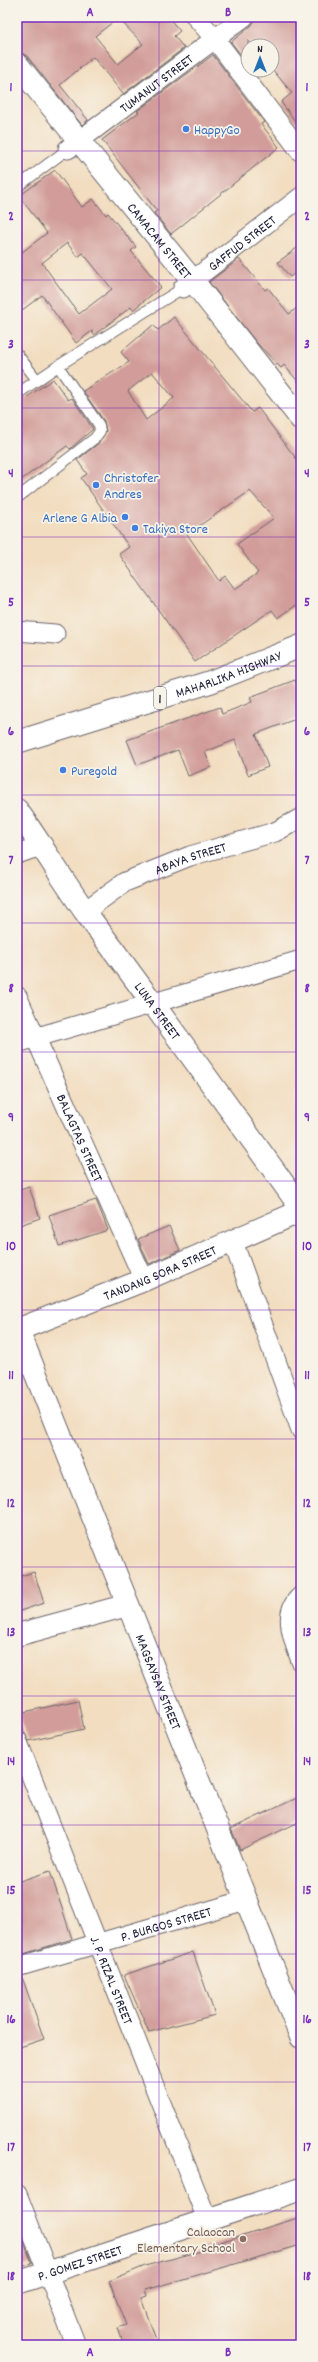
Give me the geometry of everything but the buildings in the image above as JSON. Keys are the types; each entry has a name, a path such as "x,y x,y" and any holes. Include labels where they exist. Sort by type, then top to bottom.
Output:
{"street":[{"path":"196,17 215,39 301,152"},
{"name":"TUMANUT STREET","path":"74,145 244,17"},
{"name":"CAMACAM STREET","path":"17,64 74,145 188,284 300,429"},
{"name":"CAMACAM STREET","path":"17,87 74,145"},
{"name":"GAFFUD STREET","path":"188,284 301,197"},
{"path":"17,631 55,634"},
{"name":"MAHARLIKA HIGHWAY","path":"17,742 210,682 301,646"},
{"name":"LUNA STREET","path":"17,810 43,845 85,911 154,1002 301,1210"},
{"name":"ABAYA STREET","path":"85,911 125,882 190,856 275,832 301,818"},
{"path":"17,854 43,845"},
{"path":"26,1041 154,1002 301,960"},
{"name":"BALAGTAS STREET","path":"17,996 26,1041 144,1280"},
{"name":"TANDANG SORA STREET","path":"17,1329 144,1280 233,1242 301,1210"},
{"path":"233,1242 301,1430"},
{"name":"MAGSAYSAY STREET","path":"17,1329 301,2037"},
{"path":"301,1596 295,1601 290,1614 290,1631 301,1661"},
{"path":"17,1635 128,1605"},
{"name":"J. P. RIZAL STREET","path":"17,1740 96,1944 207,2219"},
{"name":"P. BURGOS STREET","path":"17,1967 246,1900"},
{"name":"P. GOMEZ STREET","path":"17,2282 301,2189"},
{"path":"17,2194 76,2345"}],"lane":[{"path":"17,187 74,145"},
{"path":"17,394 58,366 188,284"},
{"path":"17,354 37,380"},
{"path":"17,498 95,438 100,431 99,425 58,366"}],"place":[{"name":"HappyGo","path":"186,129"},
{"name":"Christofer Andres","path":"96,485"},
{"name":"Arlene G Albia","path":"125,517"},
{"name":"Takiya Store","path":"135,528"},
{"name":"Puregold","path":"63,770"},
{"name":"Calaocan Elementary School","path":"243,2239"}]}
